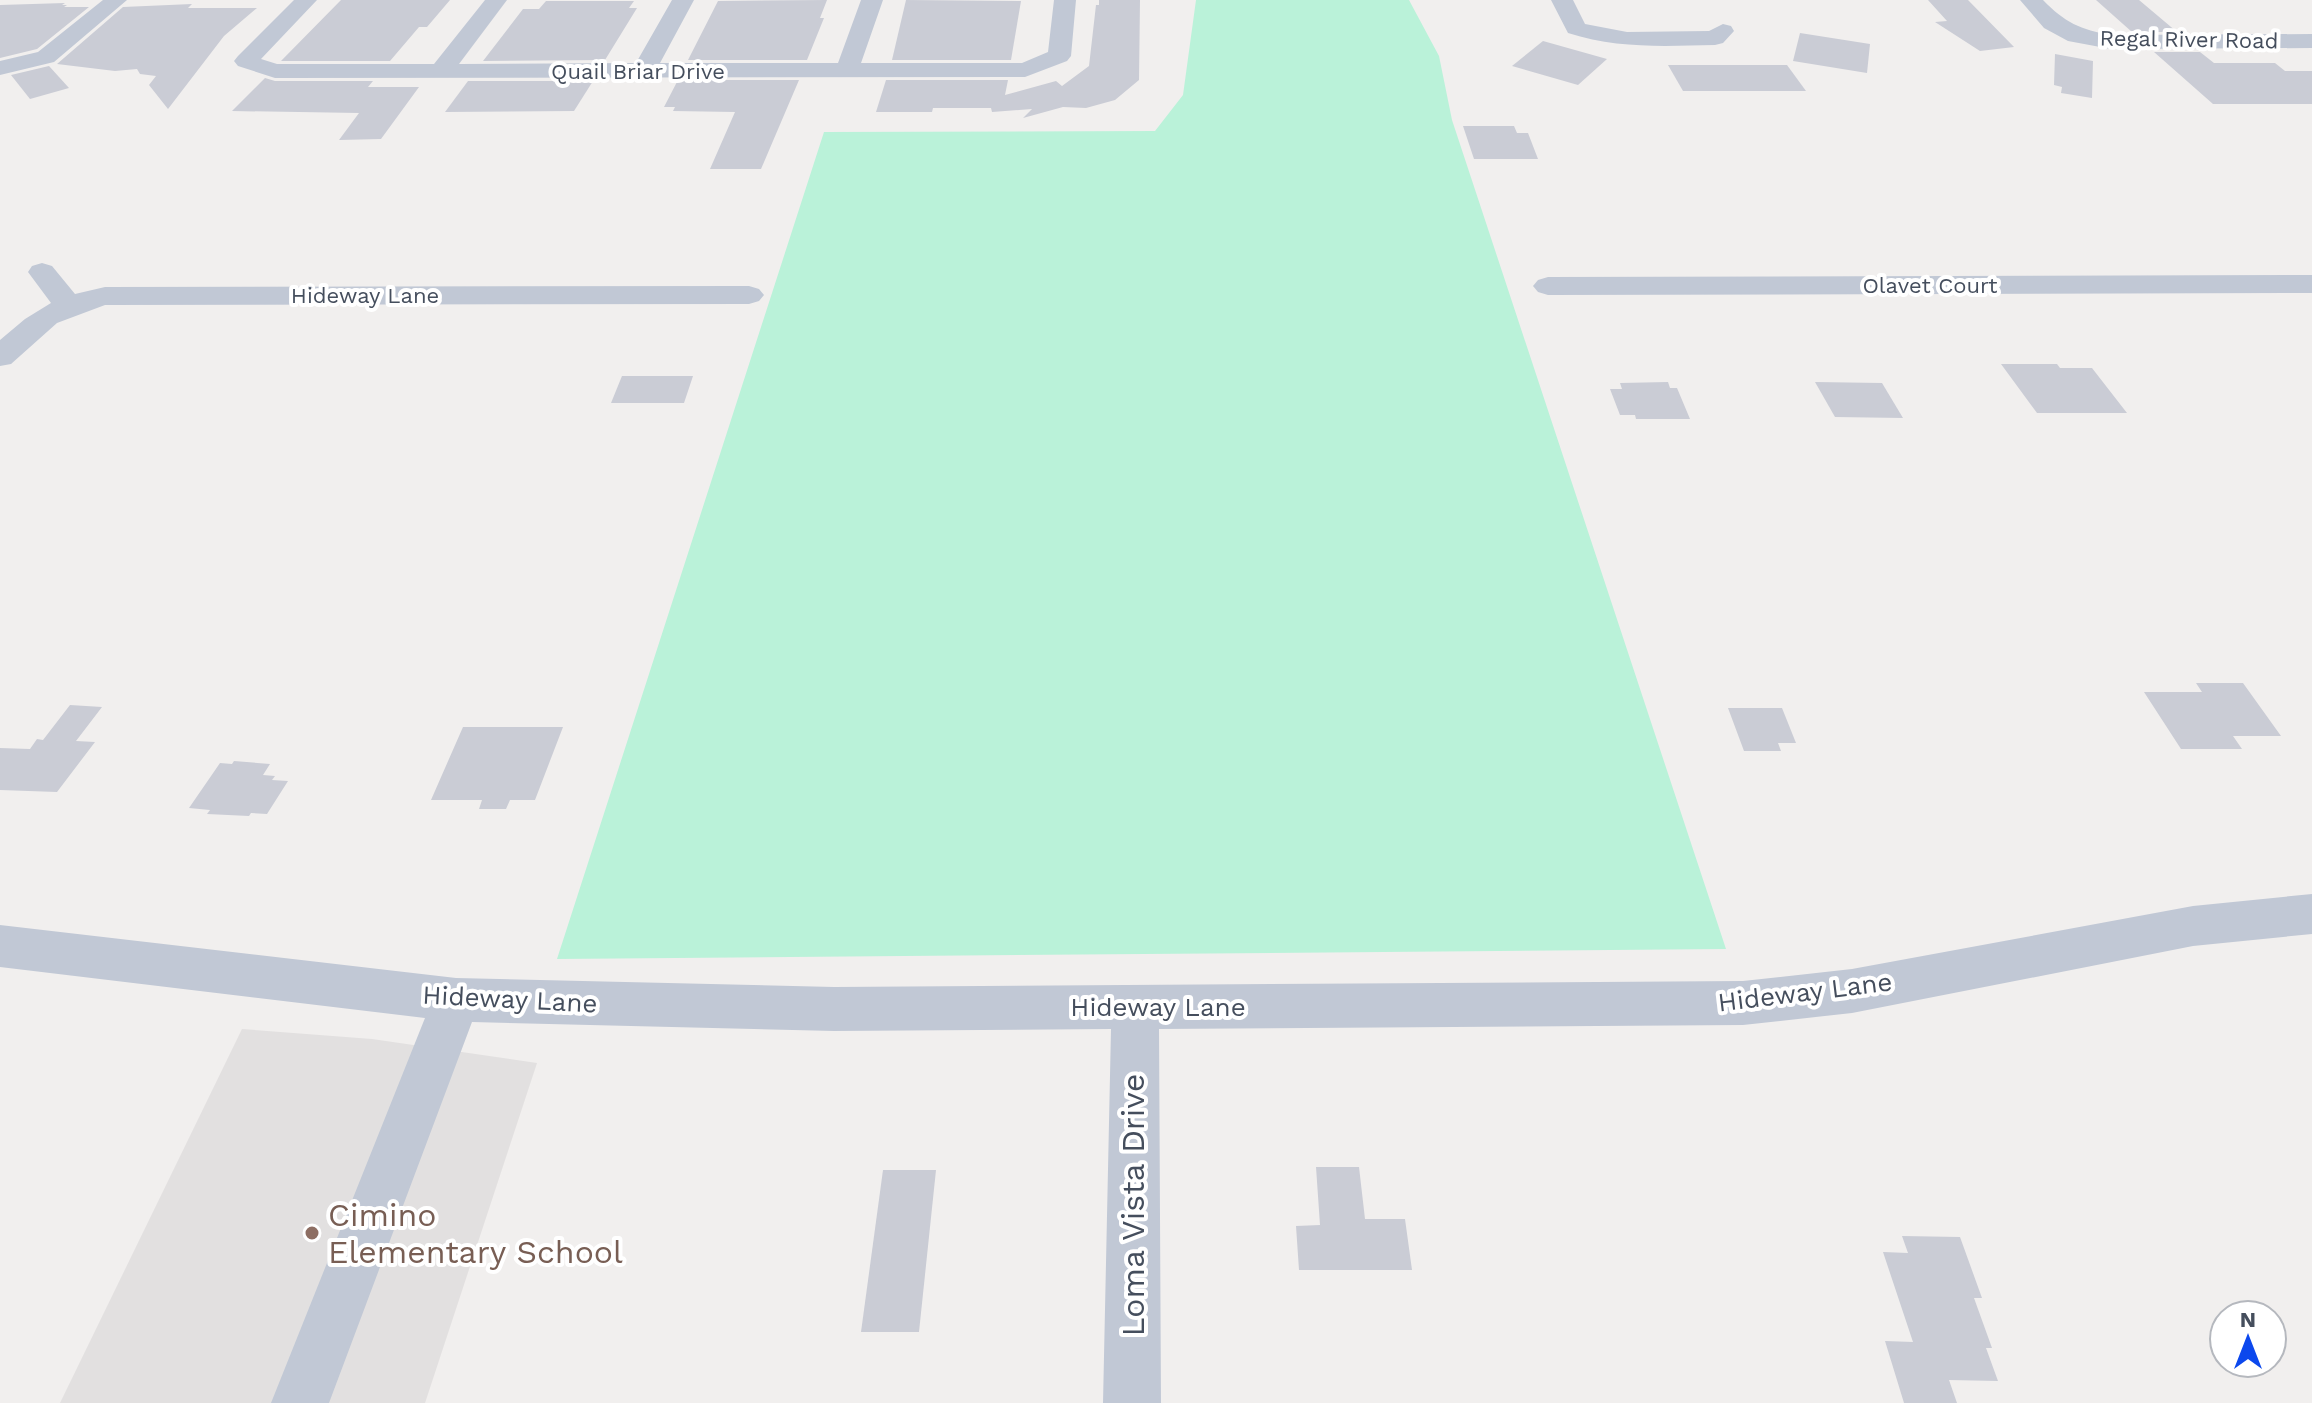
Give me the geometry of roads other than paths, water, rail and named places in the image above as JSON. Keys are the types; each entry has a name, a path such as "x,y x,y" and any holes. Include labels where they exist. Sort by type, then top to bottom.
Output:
{"street":[{"path":"0,68 46,57 116,0"},
{"name":"Quail Briar Drive","path":"306,0 246,61 275,71 1025,70 1059,56 1065,0"},
{"path":"441,71 496,0"},
{"path":"644,71 683,0"},
{"path":"847,71 872,0"},
{"path":"1562,0 1576,28 1593,34 1625,39 1715,38 1723,31"},
{"name":"Regal River Road","path":"2031,0 2052,23 2076,36 2111,42 2312,41"},
{"path":"42,272 68,305"},
{"name":"Olavet Court","path":"1548,286 2312,284"},
{"name":"Hideway Lane","path":"0,357 34,323 68,305 119,295 749,295"},
{"name":"Hideway Lane","path":"0,946 456,1000 834,1009 1743,1003 1852,991 2193,926 2312,914"},
{"path":"300,1403 456,1000"},
{"name":"Loma Vista Drive","path":"1132,1403 1135,1007"}],"place":[{"name":"Cimino Elementary School","path":"312,1233"}]}
